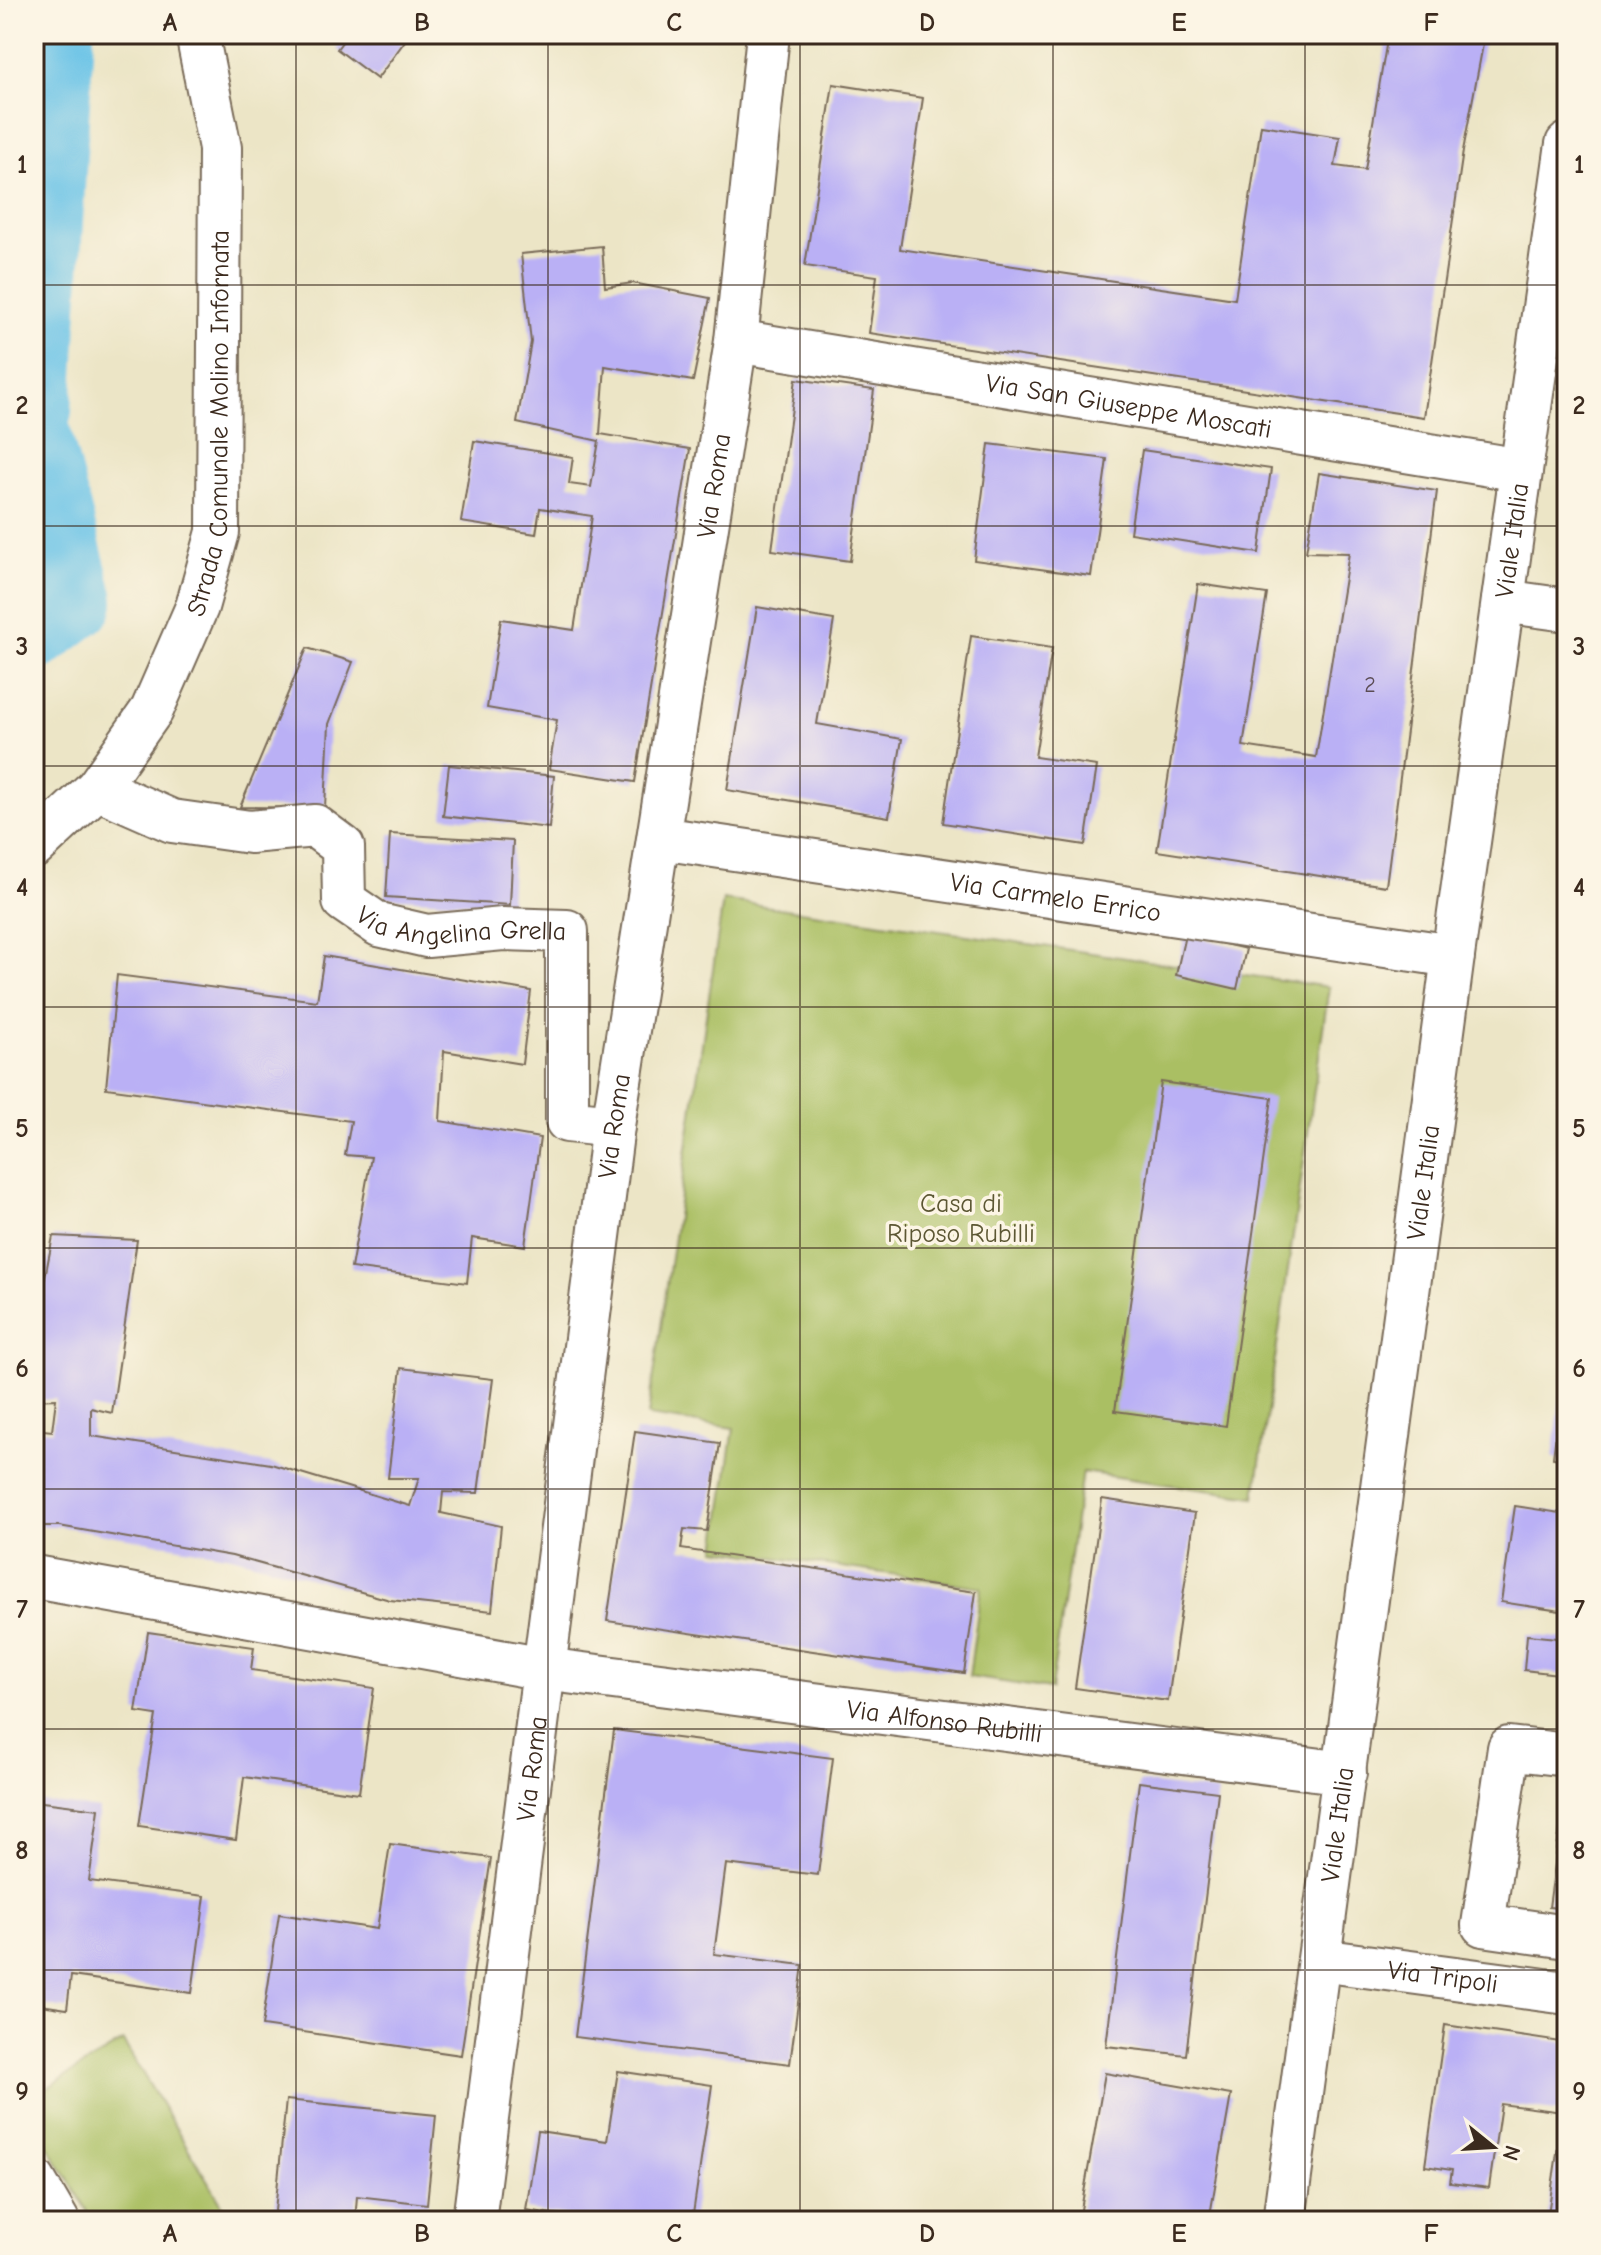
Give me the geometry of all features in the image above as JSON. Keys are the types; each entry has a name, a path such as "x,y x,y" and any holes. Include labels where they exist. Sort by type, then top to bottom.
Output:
{"street":[{"name":"Strada Comunale Molino Infornata","path":"34,847 97,788 152,710 197,607 218,532 220,148 197,34"},
{"name":"Via Roma","path":"474,2221 613,1126 736,341 768,34"},
{"name":"Viale Italia","path":"1284,2221 1453,956 1567,144"},
{"name":"Via San Giuseppe Moscati","path":"736,341 1521,470"},
{"path":"1503,601 1567,610"},
{"name":"Via Angelina Grella","path":"97,788 172,821 250,832 315,826 343,847 344,901 379,925 427,936 503,929 567,931 567,1121 613,1126"},
{"name":"Via Carmelo Errico","path":"660,838 1453,956"},
{"name":"Via Alfonso Rubilli","path":"34,1577 544,1669 1345,1773"},
{"path":"1567,1755 1509,1748 1483,1925 1567,1937"},
{"name":"Via Tripoli","path":"1320,1960 1567,1993"},
{"path":"34,2180 58,2221"}],"green space":[{"name":"Casa di Riposo Rubilli","path":"723,900 1329,987 1255,1497 1082,1472 1051,1689 969,1677 981,1587 716,1549 734,1428 648,1416"},
{"path":"123,2041 232,2221 93,2221 34,2123 34,2096"}],"building":[{"path":"348,34 410,34 377,79 337,49"},
{"path":"1388,34 1485,34 1463,151 1424,417 869,333 877,276 805,266 833,84 923,98 900,249 1235,299 1261,125 1340,137 1335,166 1365,170"},
{"path":"602,246 605,287 633,283 710,298 693,381 605,366 600,434 690,449 635,782 549,769 557,720 487,708 501,619 574,630 592,516 540,508 536,534 461,522 474,441 573,457 569,484 591,487 599,441 517,423 531,342 521,254"},
{"path":"796,379 874,390 850,561 772,550"},
{"path":"989,444 1107,459 1091,576 974,560"},
{"path":"1142,450 1271,469 1259,553 1130,533"},
{"path":"1319,473 1437,491 1386,886 1157,851 1198,584 1267,594 1243,746 1316,757 1349,553 1306,552"},
{"path":"757,607 834,620 817,724 902,739 889,817 727,790"},
{"path":"971,636 1052,648 1035,757 1097,766 1085,845 943,823"},
{"path":"307,648 353,662 329,724 325,808 240,807"},
{"path":"449,765 554,776 549,828 443,816"},
{"path":"390,834 513,841 510,905 386,897"},
{"path":"1185,935 1246,949 1237,989 1176,975"},
{"path":"324,956 531,991 522,1064 444,1051 440,1121 540,1138 525,1246 472,1238 467,1283 351,1268 371,1157 345,1155 351,1121 106,1088 117,975 317,1001"},
{"path":"1161,1082 1272,1098 1226,1426 1115,1411"},
{"path":"53,1236 137,1240 112,1413 91,1408 91,1436 271,1464 410,1506 419,1478 388,1478 401,1368 493,1379 478,1493 443,1492 441,1513 501,1526 492,1611 390,1600 232,1556 59,1526 34,1526 34,1429 52,1431 56,1399 34,1400 34,1334"},
{"path":"1567,1360 1567,1460 1553,1458"},
{"path":"635,1431 720,1443 707,1531 684,1529 681,1549 976,1592 964,1673 607,1621"},
{"path":"1102,1499 1195,1513 1168,1701 1075,1688"},
{"path":"1515,1506 1567,1514 1567,1612 1501,1602"},
{"path":"148,1632 254,1647 251,1670 374,1688 359,1793 244,1777 236,1840 139,1826 156,1715 136,1712"},
{"path":"1527,1635 1567,1639 1567,1675 1524,1670"},
{"path":"614,1730 833,1758 818,1875 726,1864 714,1954 803,1965 790,2064 575,2037"},
{"path":"1139,1782 1218,1792 1186,2055 1106,2046"},
{"path":"1567,1792 1567,1909 1549,1907"},
{"path":"34,1801 99,1809 89,1881 205,1896 192,1993 71,1976 67,2009 34,2004"},
{"path":"390,1844 491,1858 461,2055 262,2026 279,1914 377,1929"},
{"path":"1445,2025 1567,2043 1567,2221 1547,2221 1563,2112 1501,2104 1489,2188 1450,2183 1452,2170 1425,2166"},
{"path":"618,2071 712,2085 692,2221 601,2221 526,2210 538,2131 607,2141"},
{"path":"1105,2073 1231,2095 1209,2221 1079,2221"},
{"path":"286,2100 436,2115 427,2204 357,2196 355,2221 274,2221"}],"waterway":[{"path":"34,410 56,34"},
{"path":"34,436 76,601 34,633"}]}
